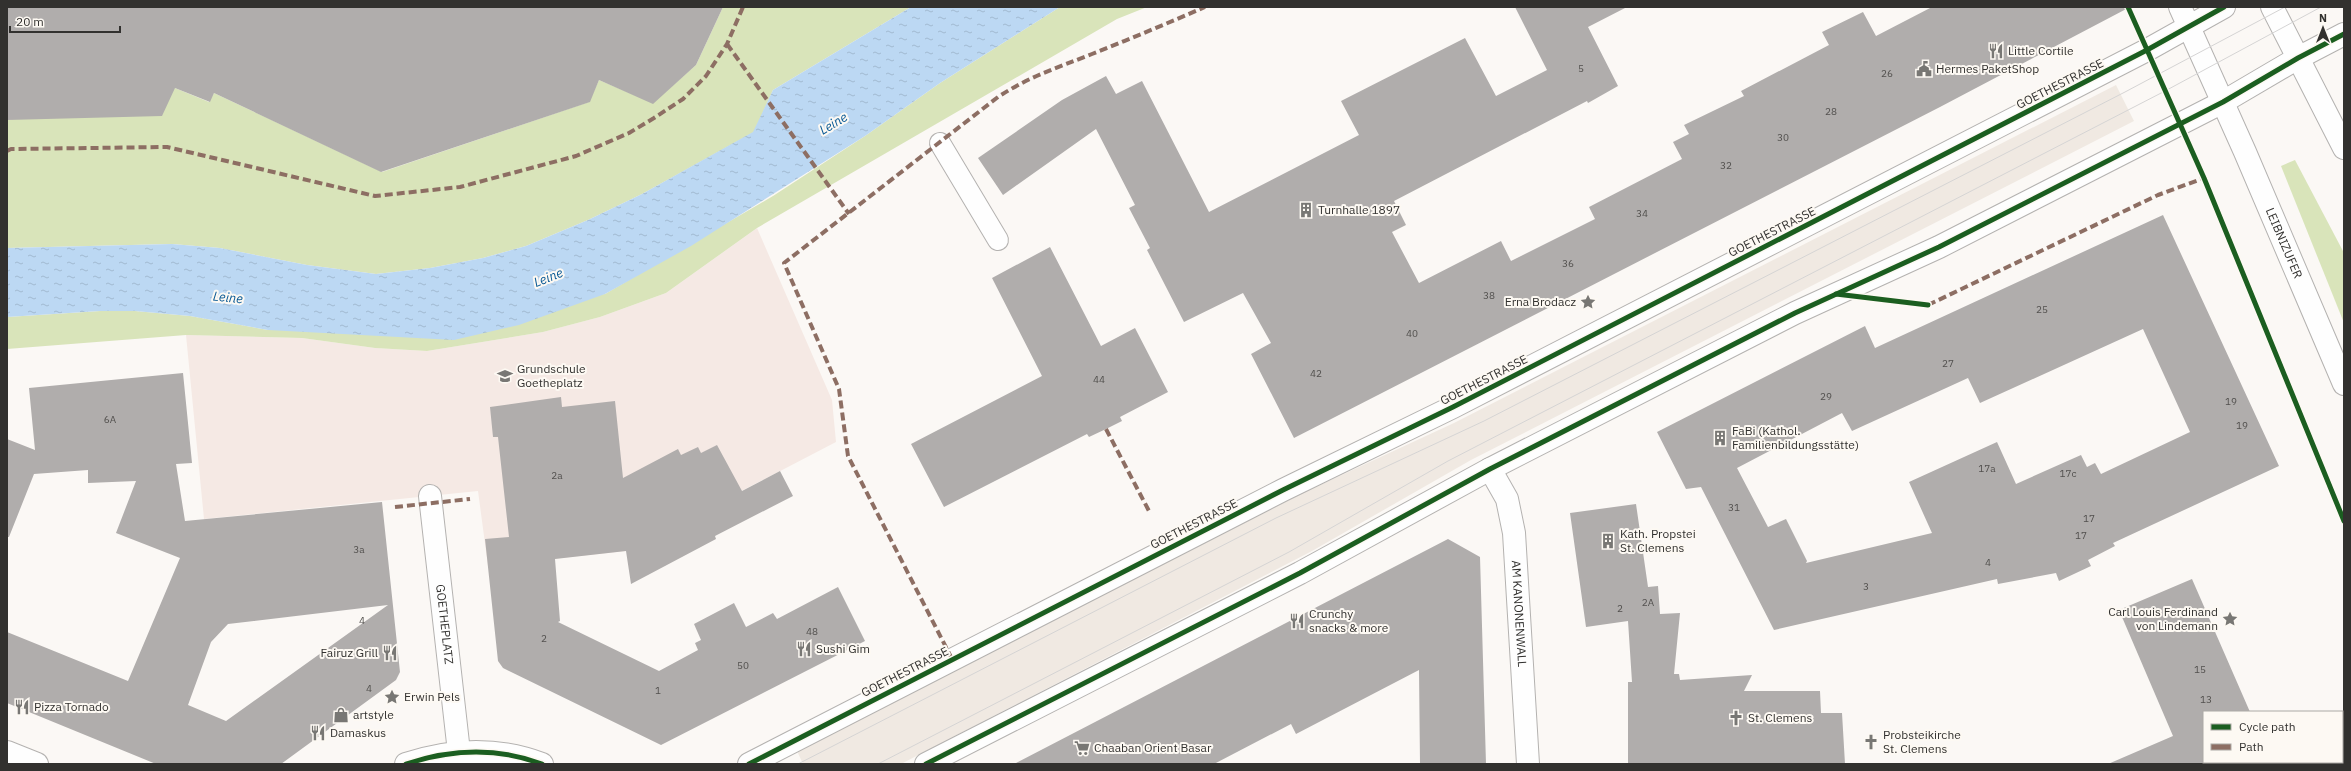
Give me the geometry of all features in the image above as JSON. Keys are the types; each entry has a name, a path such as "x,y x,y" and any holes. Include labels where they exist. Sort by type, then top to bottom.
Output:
{"street":[{"name":"LEIBNIZUFER","path":"2180,7 2223,102 2344,384"},
{"name":"GOETHESTRASSE","path":"749,764 1283,490 1460,404 2189,27 2224,7"},
{"path":"2272,7 2344,148"},
{"path":"926,764 1293,576 1490,469 1795,313 1940,247 2223,102 2298,58 2344,34"},
{"name":"AM KANONENWALL","path":"1490,469 1507,500 1514,533 1528,764"},
{"name":"GOETHEPLATZ","path":"430,496 459,752"},
{"path":"7,752 37,764"},
{"path":"406,764 430,757 459,752 489,752 512,755 542,764"}],"lane":[{"path":"940,143 998,240"}],"shaded area":[{"path":"2116,85 2134,121 1471,460 1312,551 901,764 803,764 797,751 1307,491 1454,423"},
{"name":"Grundschule Goetheplatz","path":"757,228 832,400 836,442 626,551 488,566 478,491 204,519 186,335 302,338 375,348 427,351 543,332 600,317 666,293"}],"green space":[{"path":"723,7 911,7 773,90 754,132 642,194 588,220 526,246 483,258 430,268 376,274 307,265 220,248 172,244 7,248 7,120 175,88 209,102 214,93 382,172 589,102 599,80 653,103 696,65"},
{"path":"1060,7 1147,7 1117,19 757,228 666,293 600,317 543,332 427,351 375,348 302,338 186,335 7,349 7,317 100,311 135,311 190,316 268,330 605,294 773,196 865,136 940,83"},
{"path":"2295,160 2344,253 2344,323 2281,166"}],"water":[{"name":"Leine","path":"911,7 1060,7 940,83 865,136 691,246 605,294 519,325 454,340 268,330 190,316 135,311 100,311 7,317 7,248 172,244 220,248 307,265 376,274 430,268 483,258 526,246 588,220 642,194 753,132 773,90"}],"building":[{"path":"7,7 723,7 696,65 653,104 599,80 590,102 381,172 214,93 210,102 175,88 162,116 7,120"},
{"path":"1515,7 1627,7 1588,27 1618,86 1588,103 1587,101 1394,201 1406,225 1392,232 1419,283 1501,241 1511,261 1595,219 1589,207 1682,159 1673,142 1689,134 1684,125 1744,96 1741,91 1829,45 1822,32 1863,12 1876,36 1932,7 2130,7 1940,107 1294,438 1251,354 1271,343 1243,293 1184,322 1147,250 1150,248 1129,208 1135,205 1096,129 1003,195 978,158 1062,100 1106,76 1116,94 1142,81 1209,212 1359,135 1341,101 1465,38 1496,96 1547,70"},
{"path":"2163,215 2279,466 2113,543 2115,546 2088,560 2091,566 2059,581 2056,573 1998,584 1997,579 1774,630 1701,487 1686,489 1657,432 1865,326 1875,348","holes":["2143,329 2190,432 2101,474 2095,463 2087,467 2081,455 2016,484 1997,442 1909,482 1932,533 1806,563 1807,561 1786,519 1768,527 1737,468 1842,413 1852,431 1968,378 1980,403"]},
{"path":"1050,247 1101,346 1135,328 1168,392 1120,417 1122,421 1089,437 1087,434 944,507 911,444 1042,376 992,278"},
{"path":"183,373 192,463 176,464 185,521 382,502 400,672 396,680 281,764 156,764 7,703 7,632 128,681 180,558 116,533 136,481 88,483 88,470 34,474 9,537 7,537 7,439 35,450 29,388","holes":["388,605 226,721 188,705 211,642 228,624"]},
{"path":"561,397 562,407 615,401 623,478 678,449 681,455 698,447 701,453 717,445 742,491 780,471 793,496 715,536 716,539 631,584 626,551 555,559 560,621 558,622 659,671 698,650 695,643 701,640 694,624 734,603 746,627 773,613 777,619 838,587 865,641 661,745 503,668 498,661 485,539 509,537 498,437 493,437 490,407"},
{"path":"1636,504 1648,587 1658,586 1660,614 1680,613 1674,674 1679,674 1680,680 1752,675 1744,691 1820,691 1821,713 1842,713 1845,764 1628,764 1628,682 1632,682 1628,621 1586,627 1570,513"},
{"path":"1448,539 1480,557 1486,764 1420,764 1419,670 1296,734 1291,724 1214,764 1014,764"},
{"path":"2192,579 2250,711 2203,711 2203,763 2270,764 2108,764 2173,736 2119,610"}],"tram line":[{"path":"798,764 1276,518 1484,421 2125,92 2285,7"},
{"path":"878,764 1289,552 1448,461 2165,91 2321,7"}],"marked path":[{"path":"7,151 11,149 167,147 375,196 460,187 576,156 629,133 654,118 683,99 706,76 727,44 743,7"},
{"path":"952,659 848,456 839,389 784,263 998,97 1021,83 1205,7"},
{"path":"727,44 849,214"},
{"path":"1928,305 2158,195 2204,178"},
{"path":"1106,429 1149,511"},
{"path":"395,507 470,499"}],"cycle path":[{"path":"2128,7 2204,178 2344,521"},
{"path":"749,764 1283,490 1453,407 2147,50 2224,7"},
{"path":"926,764 1300,573 1490,469 1795,313 1939,247 2223,102 2298,58 2344,34"},
{"path":"1836,294 1928,305"},
{"path":"406,764 440,755 474,752 508,755 542,764"}],"place":[{"name":"Little Cortile","path":"1996,51"},
{"name":"Hermes PaketShop","path":"1924,69"},
{"name":"Turnhalle 1897","path":"1306,210"},
{"name":"Erna Brodacz","path":"1588,302"},
{"name":"Grundschule Goetheplatz","path":"505,376"},
{"name":"FaBi (Kathol. Familienbildungsstätte)","path":"1720,438"},
{"name":"Kath. Propstei St. Clemens","path":"1608,541"},
{"name":"Carl Louis Ferdinand von Lindemann","path":"2230,619"},
{"name":"Crunchy snacks & more","path":"1297,621"},
{"name":"Sushi Gim","path":"804,649"},
{"name":"Fairuz Grill","path":"390,653"},
{"name":"Erwin Pels","path":"392,697"},
{"name":"Pizza Tornado","path":"22,707"},
{"name":"artstyle","path":"341,715"},
{"name":"St. Clemens","path":"1736,718"},
{"name":"Damaskus","path":"318,733"},
{"name":"Probsteikirche St. Clemens","path":"1871,742"},
{"name":"Chaaban Orient Basar","path":"1082,748"}]}
